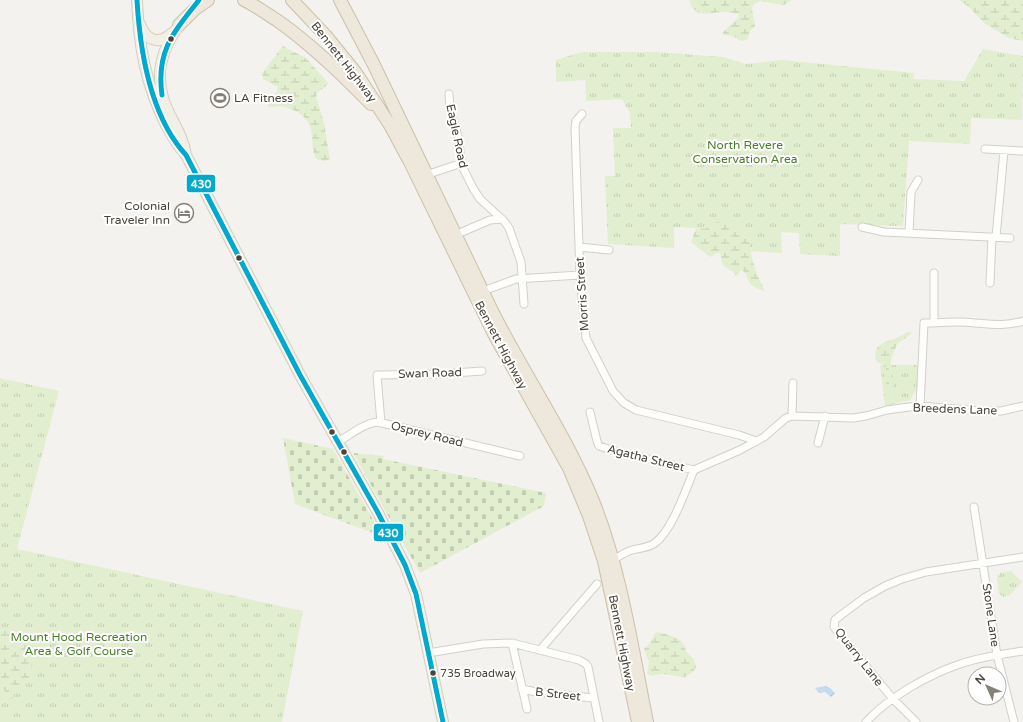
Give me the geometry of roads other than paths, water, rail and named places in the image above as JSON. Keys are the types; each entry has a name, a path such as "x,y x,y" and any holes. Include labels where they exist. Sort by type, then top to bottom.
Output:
{"highway":[{"path":"179,25 195,9 208,0"},
{"path":"244,0 276,20 312,47 338,70 390,125"},
{"name":"Bennett Highway","path":"292,0 326,36 356,72 390,125 411,164 488,322 561,454 584,502 598,541 608,576 638,722"},
{"name":"Bennett Highway","path":"340,0 365,47 482,291 512,350 565,442 600,519 613,560 647,722"}],"main road":[{"path":"137,0 141,53 160,112 178,148 186,155 300,375 385,524 405,564 416,594 443,722"},
{"path":"138,18 144,33 154,40 160,40 166,38 179,25 199,0"},
{"path":"179,25 163,54 160,79 164,100 185,144 186,155"}],"street":[{"name":"Eagle Road","path":"450,94 447,109 458,136 462,166 480,199 502,219 509,228 520,257 523,278 524,304"},
{"name":"Morris Street","path":"582,114 578,118 575,128 580,275 586,338 611,388 624,402 636,410 739,435 756,441"},
{"path":"984,149 1023,151"},
{"path":"990,282 1004,151"},
{"path":"426,175 462,163"},
{"path":"909,233 912,192 918,180"},
{"path":"455,235 490,220 502,219"},
{"path":"862,227 884,232 1010,238"},
{"path":"579,248 609,250"},
{"path":"934,273 934,323"},
{"path":"482,291 508,281 523,278 580,275"},
{"path":"920,406 924,324 1021,323"},
{"name":"Swan Road","path":"381,423 377,375 440,374 482,371"},
{"path":"613,560 630,550 645,548 656,542 669,527 694,470 740,450 764,437 786,418 792,416 793,383"},
{"name":"Breedens Lane","path":"792,416 853,418 887,410 920,406 981,411 1001,411 1023,406"},
{"name":"Agatha Street","path":"590,412 599,446 694,470"},
{"path":"818,443 826,416"},
{"name":"Osprey Road","path":"338,442 370,424 381,423 520,456"},
{"name":"Stone Lane","path":"974,507 997,655 1014,722"},
{"name":"Quarry Lane","path":"916,722 893,699 834,627 835,620 864,598 885,586 902,579 926,572 1023,557"},
{"path":"540,650 597,584"},
{"path":"428,653 483,644 512,643 579,660 588,667 598,722"},
{"name":"B Street","path":"512,643 527,709"},
{"path":"866,722 893,699 926,678 960,663 1023,651"},
{"name":"B Street","path":"522,689 536,692 593,698"}],"water":[{"path":"825,686 830,688 835,693 831,697 825,692 819,693 815,688"}],"place":[{"name":"LA Fitness","path":"220,98"},
{"name":"Colonial Traveler Inn","path":"184,213"},
{"name":"735 Broadway","path":"433,673"}],"park label":[{"name":"North Revere Conservation Area","path":"745,152"},
{"name":"Mount Hood Recreation Area & Golf Course","path":"79,644"}]}
